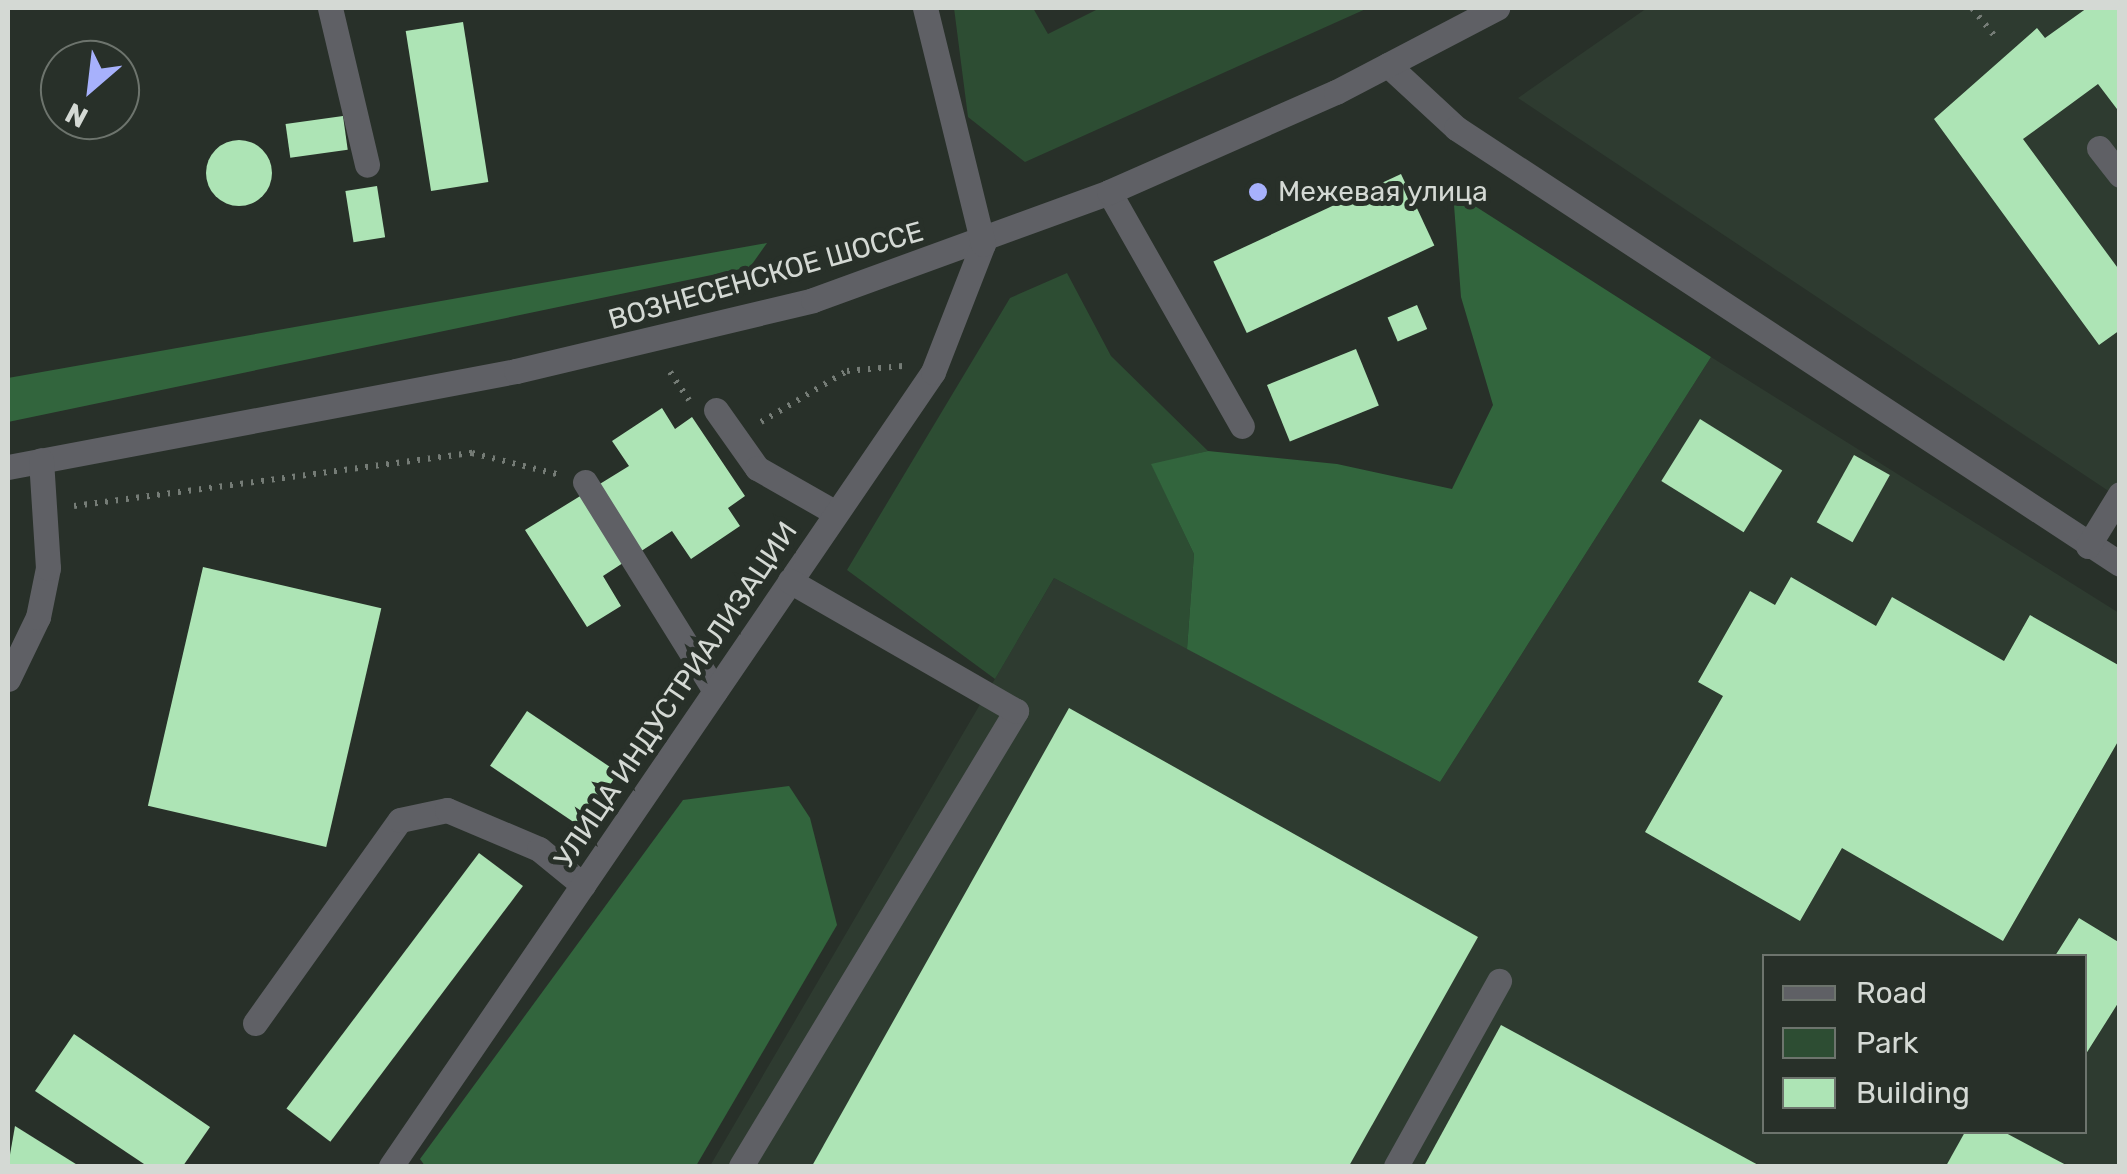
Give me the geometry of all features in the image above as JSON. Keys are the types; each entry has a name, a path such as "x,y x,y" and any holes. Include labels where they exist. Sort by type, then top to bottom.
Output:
{"street":[{"path":"330,8 366,165"},
{"path":"925,8 983,244"},
{"name":"ВОЗНЕСЕНСКОЕ ШОССЕ","path":"8,466 662,340 983,244 1109,192 1388,65 1496,8"},
{"path":"1388,65 1456,128 2120,564"},
{"path":"2099,148 2120,175"},
{"path":"1109,192 1242,426"},
{"name":"УЛИЦА ИНДУСТРИАЛИЗАЦИИ","path":"391,1166 933,372 983,244"},
{"path":"716,410 757,468 836,512"},
{"path":"8,679 38,617 45,510 42,460"},
{"path":"585,482 715,690"},
{"path":"2088,546 2120,494"},
{"path":"741,1166 1016,711 790,580"},
{"path":"255,1022 400,820 447,810 539,849 583,884"},
{"path":"1396,1166 1500,981"}],"path":[{"path":"1972,8 1996,38"},
{"path":"736,439 847,371 904,366"},
{"path":"45,510 472,453 585,482"}],"shaded area":[{"path":"1647,8 2119,8 2119,498 1518,98"},
{"path":"1711,357 2119,613 2119,1166 710,1166 1054,578 1440,782"}],"green space":[{"path":"954,8 1033,8 1048,34 1100,8 1368,8 1025,162 968,117"},
{"path":"1453,192 1711,357 1440,782 1187,649 1194,554 1151,464 1208,451 1337,464 1452,489 1493,405 1461,297"},
{"path":"767,243 750,267 8,422 8,378"},
{"path":"1067,273 1111,356 1208,451 1152,465 1194,554 1187,649 1054,578 995,679 847,570 1010,298"},
{"path":"789,786 810,818 837,925 696,1166 425,1166 420,1159 683,800"}],"building":[{"path":"2087,8 2120,8 2120,113 2098,84 2023,139 2120,271 2120,330 2099,345 1934,119 2037,28 2045,38"},
{"path":"463,22 488,182 431,191 406,31"},
{"path":"343,116 348,150 290,158 286,124"},
{"path":"239,140 262,150 272,173 262,196 239,206 216,196 206,173 216,150"},
{"path":"1401,174 1434,246 1247,333 1213,261"},
{"path":"377,186 385,237 354,242 345,191"},
{"path":"1417,305 1427,329 1398,341 1388,318"},
{"path":"1356,349 1379,406 1290,442 1267,385"},
{"path":"662,408 675,429 692,417 745,496 728,508 740,526 691,559 672,531 603,576 621,606 587,627 525,530 629,466 612,441"},
{"path":"1700,419 1782,470 1744,532 1661,481"},
{"path":"1854,455 1890,475 1853,542 1817,522"},
{"path":"203,567 381,608 326,847 148,806"},
{"path":"1791,577 1876,626 1892,597 2004,661 2030,615 2120,666 2120,738 2003,941 1842,848 1800,921 1645,832 1723,696 1698,682 1750,591 1775,605"},
{"path":"1069,708 1478,937 1349,1166 812,1166"},
{"path":"527,711 618,773 581,827 490,766"},
{"path":"479,853 523,886 330,1142 286,1109"},
{"path":"2079,918 2120,943 2120,1000 2087,1052 2087,954 2056,954"},
{"path":"1501,1025 1760,1166 1424,1166"},
{"path":"74,1034 210,1127 183,1166 147,1166 35,1091"},
{"path":"15,1126 79,1166 8,1166"},
{"path":"1964,1134 2008,1134 2068,1166 1946,1166"}],"place":[{"name":"Межевая улица","path":"1258,192"}]}
